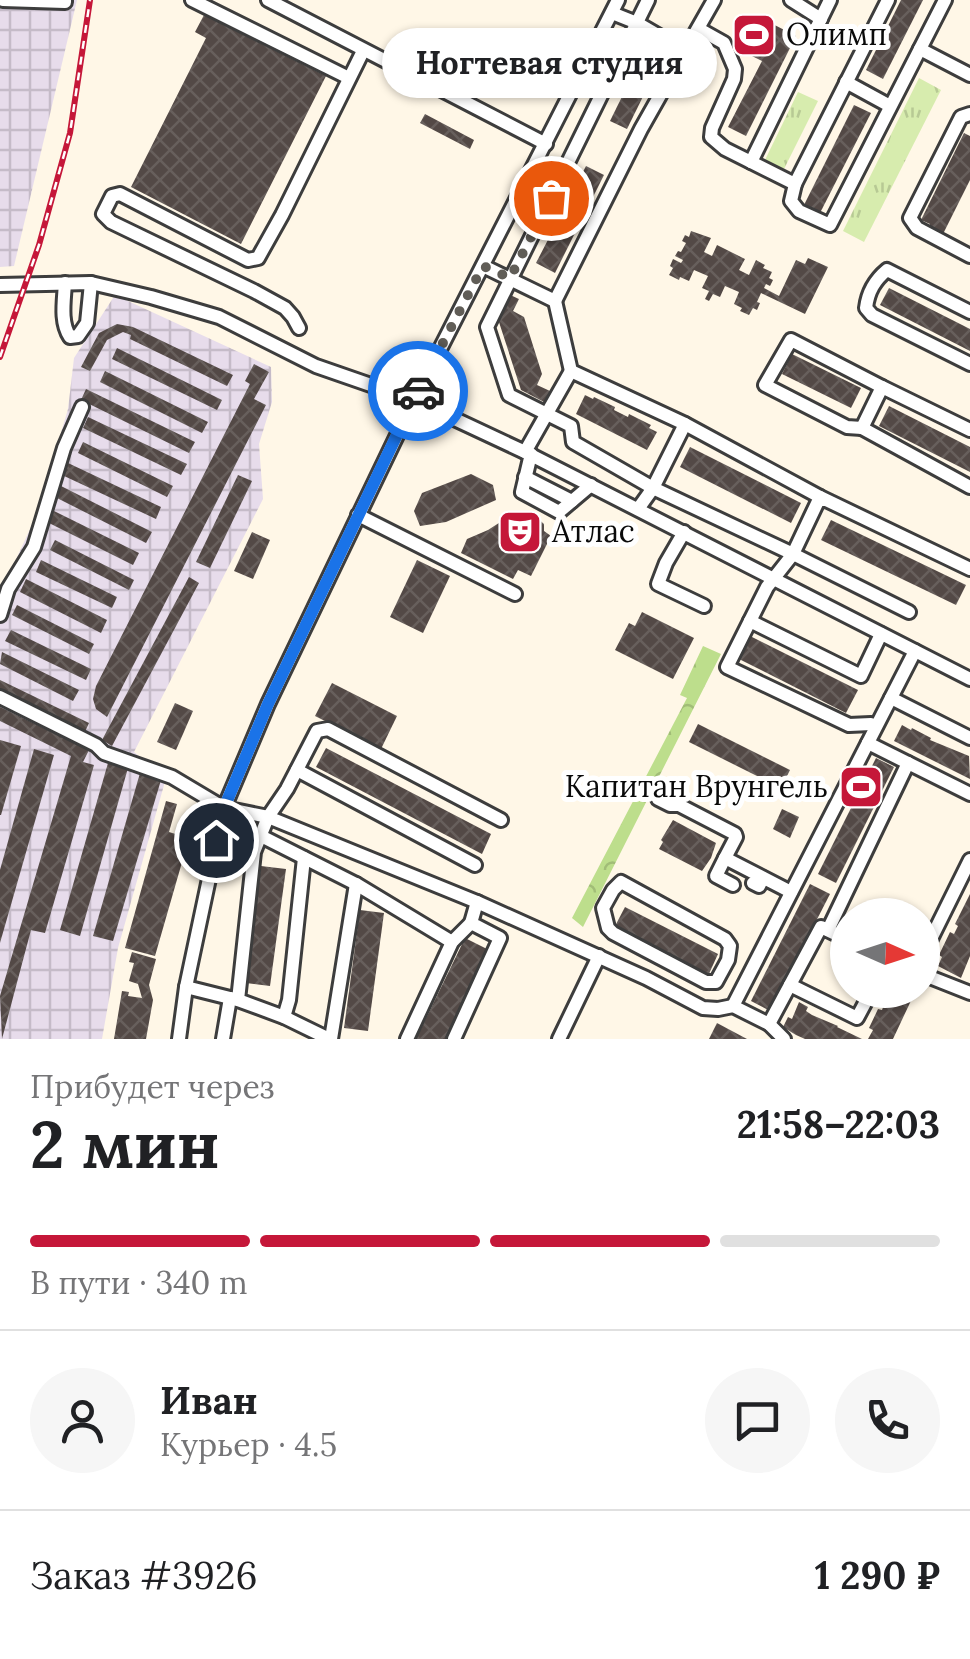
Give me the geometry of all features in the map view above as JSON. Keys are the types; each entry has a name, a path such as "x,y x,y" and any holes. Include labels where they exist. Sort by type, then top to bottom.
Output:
{"street":[{"path":"2,0 65,0"},
{"path":"192,0 349,78"},
{"path":"268,0 546,144"},
{"path":"648,0 487,327 510,395 571,426 574,442 653,488 909,612"},
{"path":"590,485 572,501 526,477 528,453 571,371 556,301 641,130 714,0"},
{"path":"791,0 821,19"},
{"path":"751,162 830,0"},
{"path":"888,0 795,184 791,201 799,211 830,225 945,0"},
{"path":"180,1039 186,987 224,808 268,704 491,246 615,6 685,51"},
{"path":"699,29 724,42 735,69 711,137 725,149 795,184"},
{"path":"920,49 970,75"},
{"path":"299,328 285,308 110,222 103,214 112,196 120,194 248,260 258,258 363,50"},
{"path":"846,82 890,106"},
{"path":"970,114 961,117 910,218 917,228 970,256"},
{"path":"483,266 556,301"},
{"path":"970,312 887,270 876,280 866,308 872,315 970,364"},
{"path":"64,284 64,317 70,337 78,336 87,323 91,283"},
{"path":"0,285 91,283 220,316 316,366 414,400 528,453 966,677 970,659"},
{"path":"970,430 791,340 765,385 847,427 862,428 970,487"},
{"path":"571,371 685,424 820,497 970,570"},
{"path":"862,428 882,387"},
{"path":"0,615 8,589 34,547 64,448 82,407"},
{"path":"638,509 685,424"},
{"path":"820,497 793,554 774,578 728,666 849,725 871,724"},
{"path":"358,515 515,594"},
{"path":"684,532 658,584 704,606"},
{"path":"750,621 861,676 881,634"},
{"path":"732,1006 915,651"},
{"path":"0,698 96,745 104,753 172,778 224,808 268,816 478,902 703,1008 732,1006 769,1024 784,1039"},
{"path":"891,698 970,738"},
{"path":"223,1039 234,999 254,852 268,816 317,732 328,730 502,820"},
{"path":"868,743 970,794"},
{"path":"769,1024 822,927 828,930 908,763"},
{"path":"297,770 475,865"},
{"path":"658,799 679,805 735,834 716,876 733,886"},
{"path":"259,836 356,884 452,942"},
{"path":"284,1017 304,858"},
{"path":"725,858 758,880 791,892"},
{"path":"940,920 970,860"},
{"path":"621,882 709,930 730,946 728,960 716,982 706,982 656,956 608,928 603,908 621,882"},
{"path":"186,987 284,1017 330,1039 356,884"},
{"path":"406,1039 452,942 471,923 478,902"},
{"path":"454,1039 500,938 471,923"},
{"path":"559,1039 599,956"},
{"path":"646,978 656,956"},
{"path":"940,980 969,989"},
{"path":"790,986 830,1005"},
{"path":"836,1008 857,1018 862,1008"}],"shaded area":[{"path":"0,0 77,0 14,266 0,267"},
{"path":"115,295 271,367 272,402 259,444 263,499 134,752 166,778 118,948 102,1039 0,1039 0,594 37,514 68,409 74,358"}],"green space":[{"path":"919,78 941,90 864,242 843,231"},
{"path":"798,92 818,101 784,169 765,160"},
{"path":"703,646 721,654 583,927 572,918 687,698 680,695"}],"building":[{"path":"901,0 923,0 883,79 866,70"},
{"path":"204,15 326,76 241,244 131,187 206,38 195,32"},
{"path":"761,18 796,36 746,136 728,127 762,61 744,52"},
{"path":"643,54 660,62 627,129 610,121"},
{"path":"854,105 871,113 820,213 804,205"},
{"path":"425,114 474,140 470,149 420,123"},
{"path":"964,133 970,136 970,180 943,234 921,220"},
{"path":"586,166 604,175 555,273 536,263"},
{"path":"691,231 711,238 704,252 712,256 717,245 745,259 739,270 749,275 756,260 765,265 763,268 772,272 769,278 773,280 764,288 779,296 796,260 805,264 808,258 828,267 805,314 761,293 757,310 753,308 749,315 734,304 739,292 725,286 720,297 713,294 709,301 705,299 709,291 702,288 708,276 694,270 689,281 669,275 673,259 681,263 683,260 675,256"},
{"path":"889,288 970,329 970,351 880,305"},
{"path":"508,294 519,299 513,311 524,317 542,374 537,385 550,391 544,402 521,390 497,316"},
{"path":"117,324 133,327 233,375 227,386 123,332 107,340 90,371 81,367 99,333"},
{"path":"117,348 222,400 217,410 112,359"},
{"path":"792,354 861,388 851,408 782,374"},
{"path":"254,364 269,372 254,399 266,405 107,717 96,709 96,686 250,384 245,381"},
{"path":"105,371 208,422 202,433 100,382"},
{"path":"86,389 195,442 189,453 81,400"},
{"path":"585,395 651,425 649,428 657,432 647,450 576,414"},
{"path":"889,406 970,447 970,472 879,426"},
{"path":"88,417 187,464 181,475 83,428"},
{"path":"83,442 173,486 167,497 78,453"},
{"path":"690,447 801,503 791,523 680,467"},
{"path":"68,463 161,507 156,519 62,475"},
{"path":"471,474 493,485 496,500 446,522 420,526 414,511 422,493"},
{"path":"238,475 252,481 210,568 196,562"},
{"path":"61,486 152,532 146,543 55,497"},
{"path":"52,510 139,553 133,565 47,522"},
{"path":"516,512 534,515 551,536 531,576 518,570 513,579 461,553 467,539"},
{"path":"831,520 966,585 956,605 821,540"},
{"path":"252,532 270,540 253,579 234,571"},
{"path":"55,540 134,580 129,590 50,550"},
{"path":"41,560 117,597 112,608 36,572"},
{"path":"417,560 450,576 423,633 390,617"},
{"path":"189,577 199,583 112,746 102,740"},
{"path":"26,579 107,620 101,633 20,592"},
{"path":"17,605 94,644 89,654 12,615"},
{"path":"642,612 694,638 673,679 615,650 629,623 635,626"},
{"path":"11,630 91,669 86,680 5,641"},
{"path":"750,636 858,690 846,713 739,659"},
{"path":"2,652 79,690 73,701 0,664"},
{"path":"0,680 89,723 84,734 0,694"},
{"path":"332,683 397,716 381,749 315,716"},
{"path":"175,703 193,711 176,750 157,742"},
{"path":"0,707 89,750 83,762 94,765 45,933 31,930 2,1039 0,996 71,756 0,721"},
{"path":"698,724 790,770 781,788 689,742"},
{"path":"902,725 969,756 970,779 894,741"},
{"path":"0,740 21,746 1,815 0,815"},
{"path":"326,748 491,834 482,854 316,767"},
{"path":"34,749 54,755 0,943 0,870"},
{"path":"876,758 894,767 836,883 818,874"},
{"path":"108,763 128,768 80,936 60,930"},
{"path":"140,773 161,780 113,941 93,936"},
{"path":"166,801 177,804 169,832 189,838 155,956 125,948"},
{"path":"782,809 799,817 790,838 773,829"},
{"path":"673,820 716,843 702,871 659,849"},
{"path":"261,866 286,869 270,986 246,983"},
{"path":"810,884 830,894 770,1011 751,1001"},
{"path":"970,894 970,956 961,978 940,967 940,953 950,932 954,934 958,926 955,924"},
{"path":"625,907 718,954 708,976 614,928"},
{"path":"360,910 384,913 368,1031 344,1028"},
{"path":"465,938 489,950 446,1039 416,1039"},
{"path":"132,952 156,959 149,985 153,1000 146,1039 114,1039 122,991 142,998 138,984 129,981 134,963 129,962"},
{"path":"799,1002 812,1015 862,1039 805,1039 796,1035 783,1027 788,1017 792,1019"},
{"path":"908,1008 893,1039 868,1039 878,1009"},
{"path":"717,1023 747,1039 709,1039"}],"railway":[{"path":"0,357 39,245 70,133 90,0"}],"way so far":[{"path":"418,391 483,266 510,278 551,198"}],"place":[{"name":"Олимп","path":"754,35"},
{"name":"Ногтевая студия","path":"551,198"},
{"name":"Атлас","path":"520,532"},
{"name":"Капитан Врунгель","path":"861,787"}],"route":[{"path":"216,840 224,808 268,704 418,391"}]}
